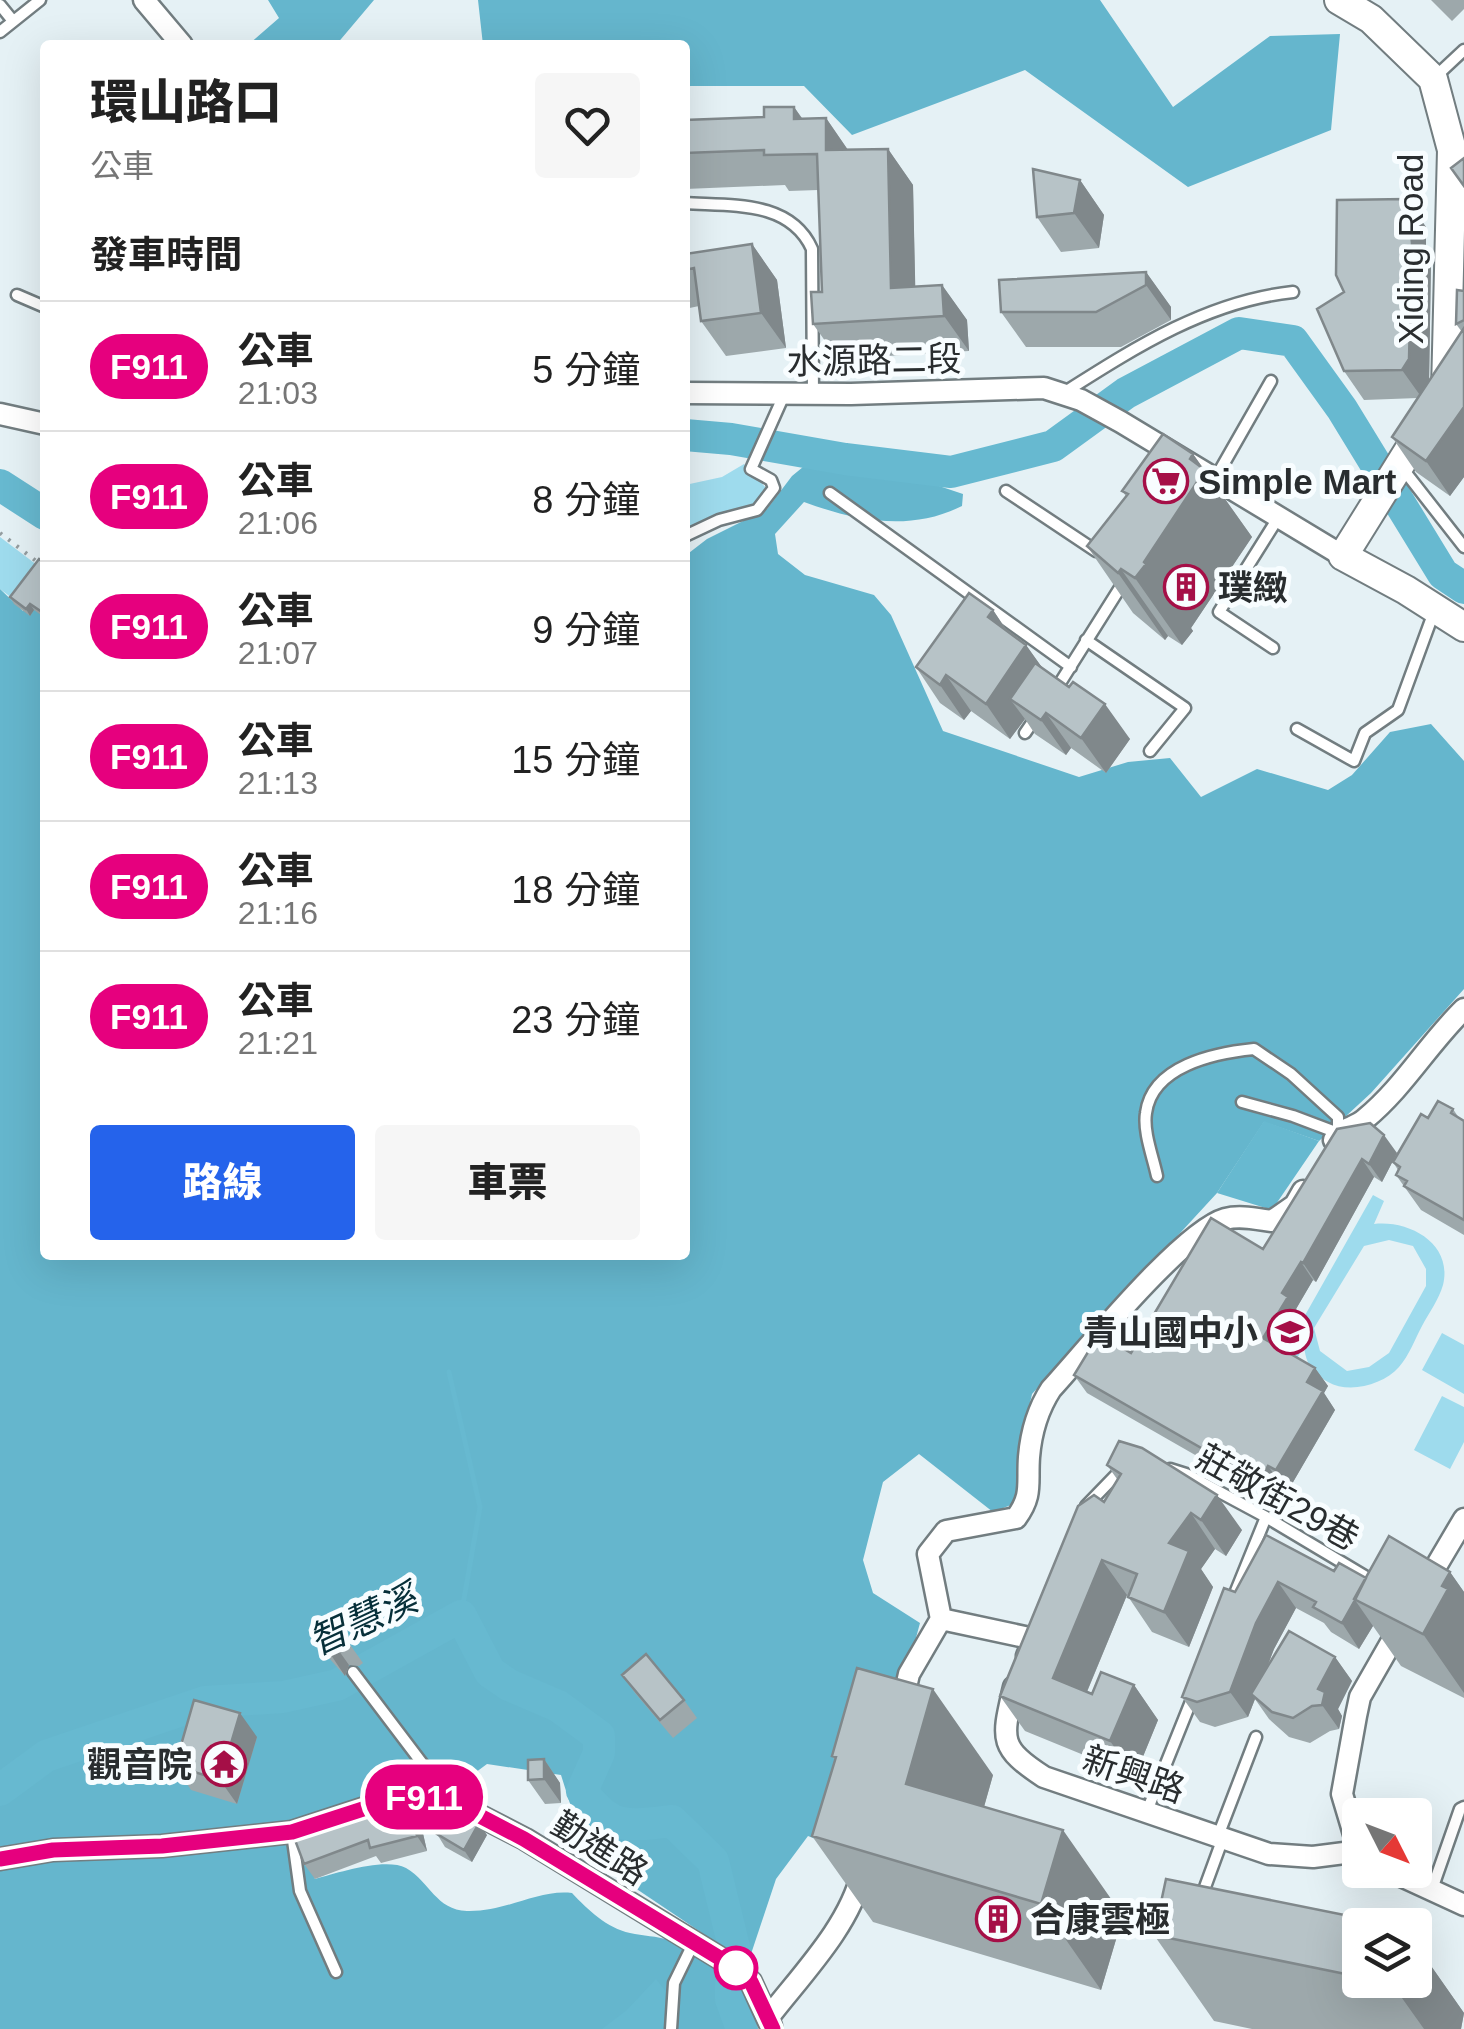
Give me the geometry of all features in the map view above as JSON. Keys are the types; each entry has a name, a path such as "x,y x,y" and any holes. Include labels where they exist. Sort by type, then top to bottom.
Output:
{"street":[{"path":"144,0 178,40"},
{"path":"1339,0 1367,10 1433,79"},
{"name":"Xiding Road","path":"1343,556 1451,387 1456,249 1452,150 1433,79"},
{"name":"水源路二段","path":"690,393 813,395 1044,388 1073,396"},
{"path":"1073,396 1121,422 1203,480 1278,517 1464,627"},
{"path":"0,414 40,423"},
{"path":"897,1726 908,1674 941,1619 928,1554 946,1531 1016,1518 1029,1501 1029,1453 1039,1408 1051,1389 1187,1241 1222,1220 1239,1217 1272,1221 1295,1205 1338,1133 1360,1123 1395,1093 1431,1042 1464,1009"},
{"path":"1343,1798 1360,1697 1464,1519"},
{"name":"新興路","path":"941,1619 1037,1630 1013,1689 1005,1736 1016,1759 1044,1777 1270,1854 1313,1857 1342,1853"},
{"name":"勤進路","path":"0,1859 53,1850 162,1846 292,1832 400,1797 436,1797 524,1839 695,1941 751,1982 770,2023"},
{"path":"770,2023 834,1932 859,1885 868,1848"},
{"path":"1423,1888 1464,1905"}],"lane":[{"path":"0,32 40,0"},
{"path":"0,5 14,21"},
{"path":"1433,79 1464,50"},
{"path":"690,202 764,208 804,231 812,248 813,395"},
{"path":"1073,396 1132,350 1216,309 1257,296 1293,292"},
{"path":"17,295 40,305"},
{"path":"1203,480 1271,381"},
{"path":"690,534 719,520 757,510 774,488 772,480 752,469 784,395"},
{"path":"1392,476 1464,546"},
{"path":"1006,491 1119,570 1072,667 1025,733"},
{"path":"830,493 1072,667"},
{"path":"1272,648 1219,612 1278,517"},
{"path":"1449,530 1464,535"},
{"path":"1297,728 1354,761 1365,734 1398,710 1436,608"},
{"path":"1086,640 1185,708 1150,751"},
{"path":"1157,1176 1145,1116 1153,1089 1180,1069 1219,1052 1254,1049 1291,1074 1338,1118 1338,1133 1242,1102"},
{"name":"莊敬街29巷","path":"1153,1464 1186,1474 1266,1517 1396,1595"},
{"path":"1078,1519 1094,1495 1117,1474 1135,1469"},
{"path":"1229,1609 1266,1517"},
{"path":"353,1672 446,1800"},
{"path":"1147,1811 1199,1682"},
{"path":"1196,1914 1256,1737"},
{"path":"1431,1892 1460,1809 1464,1807"},
{"path":"292,1832 300,1891 336,1972"},
{"path":"671,2029 674,1984 695,1941"}],"path":[{"path":"0,533 40,564 36,571"}],"shaded area":[{"path":"268,0 374,0 340,40 254,40 279,18"},
{"path":"478,0 1100,0 1173,107 1270,36 1340,34 1331,130 1188,187 1025,70 852,135 804,86 690,86 690,40 482,40"},
{"path":"744,464 767,489 753,508 690,532 690,484 722,477"},
{"path":"803,467 924,481 963,494 962,506 903,521 863,518 804,502 775,534 778,554 805,575 874,595 891,615 943,731 1079,777 1128,762 1170,758 1201,797 1257,769 1328,790 1352,775 1390,732 1431,724 1464,761 1464,989 1371,1093 1319,1141 1264,1122 1217,1193 1032,1394 1017,1461 1016,1503 993,1512 919,1454 883,1482 863,1560 873,1593 920,1623 914,1645 896,1680 853,1854 808,1836 776,1879 751,1954 714,1941 580,1851 561,1775 487,1764 464,1781 405,1786 296,1820 315,1879 361,1867 397,1865 414,1874 440,1901 467,1911 496,1908 547,1894 572,1893 613,1927 669,1940 709,1964 739,2000 753,2029 0,2029 0,589 23,611 40,599 40,1260 690,1260 690,552 707,539 767,509"},
{"path":"0,537 37,565 12,598 0,589"},
{"path":"1264,1121 1319,1141 1272,1210 1217,1193"},
{"path":"1373,1195 1384,1201 1374,1224 1401,1226 1435,1247 1442,1258 1443,1285 1406,1358 1384,1379 1365,1386 1336,1386 1314,1371 1304,1346 1295,1362 1282,1356","holes":["1389,1240 1413,1246 1426,1269 1426,1286 1389,1353 1369,1367 1347,1371 1320,1351 1314,1328 1364,1246"]},
{"path":"1442,1333 1464,1345 1464,1394 1422,1370"},
{"path":"1442,1396 1464,1407 1464,1442 1450,1469 1414,1450"},
{"path":"656,1979 666,1992 664,2029 602,2029 627,2010"}],"building":[{"path":"764,107 794,107 794,119 826,118 826,150 888,149 891,288 942,285 944,316 813,324 811,292 822,292 817,154 764,155 764,150 690,153 690,120 764,117"},
{"path":"1464,158 1464,186 1451,168"},
{"path":"1033,169 1080,180 1074,213 1037,217"},
{"path":"1406,199 1406,234 1411,234 1412,243 1409,359 1402,370 1344,371 1317,309 1344,292 1336,275 1337,200"},
{"path":"752,244 761,313 701,321 690,253"},
{"path":"1146,272 1146,285 1096,312 1001,312 999,280"},
{"path":"1457,290 1464,291 1464,320 1456,324"},
{"path":"1464,328 1464,407 1426,461 1392,437"},
{"path":"1163,434 1193,454 1190,459 1205,470 1135,578 1121,569 1118,573 1087,546 1128,494 1122,491"},
{"path":"39,559 40,611 30,604 26,609 10,597"},
{"path":"969,593 993,610 988,617 1026,645 986,704 946,675 940,685 916,667"},
{"path":"1035,663 1069,687 1073,682 1105,704 1081,738 1046,713 1041,720 1010,699"},
{"path":"1438,1101 1464,1121 1464,1220 1404,1186 1407,1181 1396,1175 1400,1167 1393,1162 1421,1114 1428,1118"},
{"path":"1370,1123 1384,1135 1369,1164 1362,1159 1282,1293 1288,1297 1263,1338 1315,1368 1307,1382 1323,1391 1276,1470 1268,1466 1262,1477 1248,1468 1245,1473 1074,1375 1099,1334 1131,1353 1211,1218 1263,1249 1337,1129"},
{"path":"1119,1441 1142,1448 1217,1495 1201,1520 1191,1513 1169,1543 1189,1551 1164,1612 1128,1597 1137,1574 1102,1560 1053,1678 1092,1694 1101,1672 1134,1685 1110,1741 1000,1696 1078,1506 1094,1495 1104,1502 1121,1474 1107,1465"},
{"path":"1266,1535 1334,1571 1339,1563 1366,1578 1355,1600 1342,1623 1313,1607 1316,1602 1278,1582 1256,1623 1230,1692 1197,1702 1182,1697 1224,1588 1235,1592"},
{"path":"1389,1536 1450,1572 1442,1586 1448,1589 1423,1634 1354,1599"},
{"path":"328,1620 346,1639 332,1641 329,1652 312,1634"},
{"path":"1289,1631 1335,1657 1318,1689 1325,1692 1322,1705 1312,1706 1293,1718 1272,1712 1251,1694"},
{"path":"646,1654 684,1700 660,1720 622,1675"},
{"path":"857,1668 933,1689 906,1784 1063,1830 1041,1904 812,1836"},
{"path":"194,1700 240,1713 220,1780 175,1766"},
{"path":"544,1759 544,1779 528,1780 528,1760"},
{"path":"408,1801 417,1836 370,1848 368,1840 304,1864 295,1840 361,1813"},
{"path":"451,1809 479,1823 464,1850 437,1834"},
{"path":"1166,1879 1342,1915 1342,1973 1154,1935"}],"waterway":[{"path":"690,435 951,472 1053,446 1126,393 1239,333 1293,341 1342,409 1443,574 1464,588"},
{"path":"0,485 40,511"},
{"path":"449,1372 480,1507 461,1616"},
{"name":"智慧溪","path":"0,1790 46,1756 205,1702 283,1697 337,1685 461,1616 490,1672 509,1685 558,1706 599,1736 599,1753 582,1791 592,1804 621,1823 672,1821 713,1861 734,1947"},
{"name":"智慧溪","path":"731,1985 731,1999 742,2029"}],"bus line":[{"name":"F911","path":"0,1859 53,1850 162,1846 292,1832 400,1797 436,1797 524,1839 736,1968 751,1982 773,2029"}],"place":[{"name":"Simple Mart","path":"1166,481"},
{"name":"璞緻","path":"1186,587"},
{"name":"青山國中小","path":"1290,1332"},
{"name":"觀音院","path":"224,1764"},
{"name":"合康雲極","path":"998,1919"}]}
